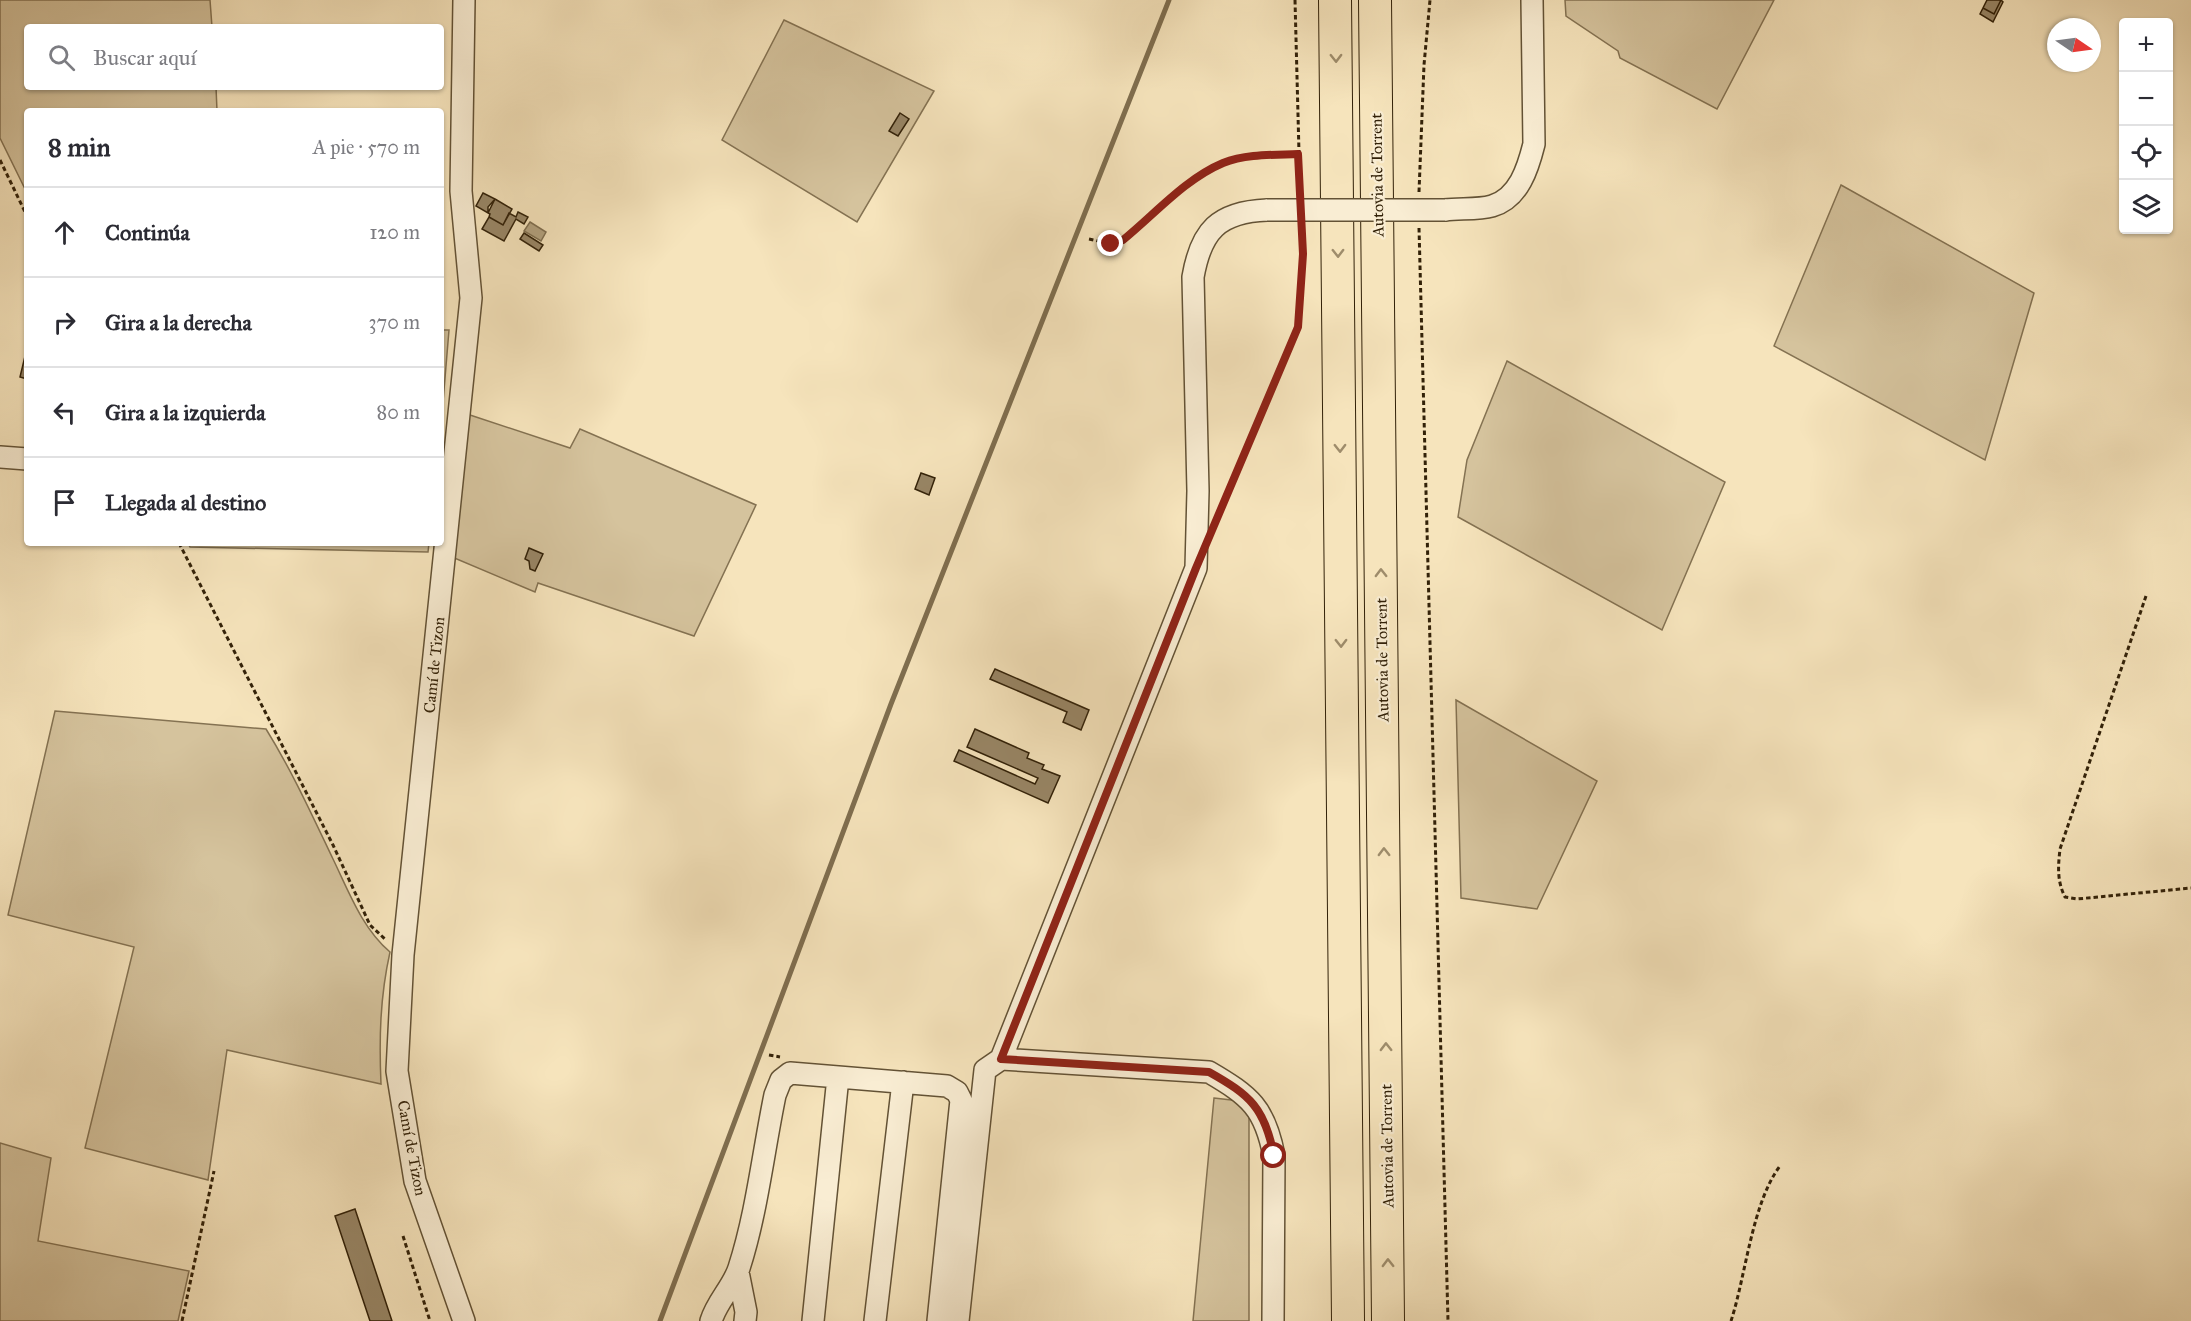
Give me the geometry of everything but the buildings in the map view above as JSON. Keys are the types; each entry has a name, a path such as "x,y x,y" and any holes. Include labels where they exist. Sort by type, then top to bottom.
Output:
{"highway":[{"path":"1335,0 1348,1321"},
{"name":"Autovia de Torrent","path":"1375,0 1388,1321"}],"street":[{"name":"Camí de Tizon","path":"464,0 461,191 471,298 403,955 397,1071 415,1181 464,1321"},
{"path":"958,1321 985,1070 1001,1059 1196,568 1198,491 1192,278 1197,252 1209,232 1227,217 1246,211 1445,210 1492,206 1515,191 1529,165 1534,144 1532,0"},
{"path":"0,457 24,459"},
{"path":"1001,1059 1209,1072 1239,1089 1258,1107 1269,1131 1274,1156 1273,1321"},
{"path":"711,1321 715,1307 738,1272 752,1227 766,1140 781,1080 790,1074 947,1086 957,1092 961,1100 938,1321"},
{"path":"813,1321 838,1077"},
{"path":"875,1321 903,1082"},
{"path":"738,1272 746,1321"}],"path":[{"path":"1295,0 1300,199"},
{"path":"1419,203 1424,64 1430,0"},
{"path":"1089,239 1111,244 1123,240 1189,183 1224,163 1258,155 1298,154"},
{"path":"0,160 24,210"},
{"path":"1215,524 1298,327 1302,292 1301,221"},
{"path":"1419,227 1448,1321"},
{"path":"180,546 333,845 370,925 403,955"},
{"path":"2146,596 2060,849 2057,869 2059,886 2065,897 2077,899 2191,888"},
{"path":"1731,1321 1741,1290 1761,1205 1772,1177 1780,1166"},
{"path":"182,1321 214,1171"},
{"path":"403,1236 430,1321"}],"shaded area":[{"path":"0,0 210,0 212,24 24,24 24,90 216,90 217,108 24,108 24,187 0,138"},
{"path":"1565,0 1774,0 1717,109 1620,58 1618,51 1566,16"},
{"path":"784,20 934,91 857,222 722,140"},
{"path":"1841,185 2034,293 1985,460 1774,346"},
{"path":"530,222 546,232 541,241 524,231"},
{"path":"444,330 449,330 444,390"},
{"path":"1507,361 1725,482 1662,630 1458,517 1467,460"},
{"path":"467,414 570,448 580,429 756,505 694,636 538,583 535,592 452,557"},
{"path":"190,546 429,546 428,552"},
{"path":"1456,700 1597,781 1537,909 1461,898"},
{"path":"55,711 266,729 301,793 357,909 372,932 390,952 381,1018 381,1084 227,1050 208,1180 85,1148 134,947 8,915"},
{"path":"1214,1098 1240,1101 1249,1111 1249,1321 1193,1321"},
{"path":"0,1143 51,1158 38,1241 189,1271 178,1321 0,1321"}],"waterway":[{"path":"660,1321 891,704 1169,0"}],"route":[{"path":"1111,244 1123,240 1189,183 1224,163 1258,155 1298,154 1303,254 1298,327 1196,568 1001,1059 1209,1072 1239,1089 1258,1107 1269,1131 1274,1156"}]}
